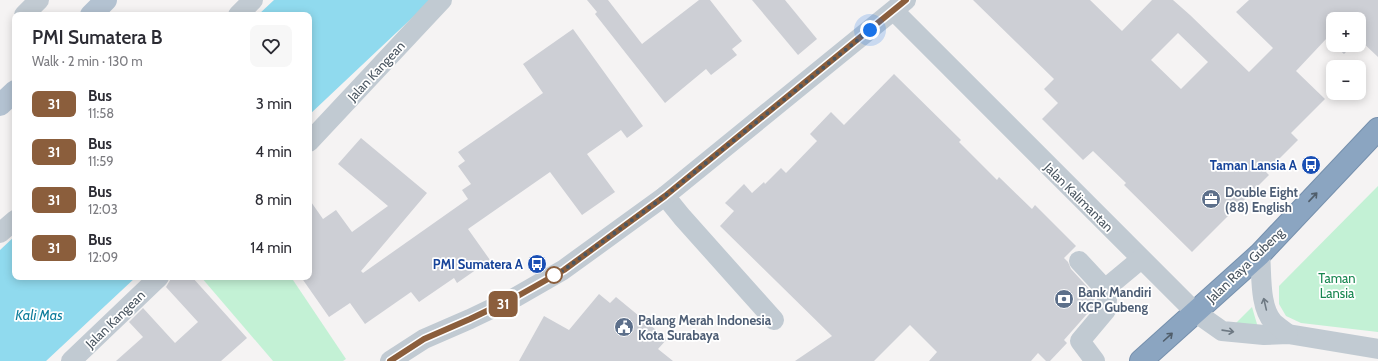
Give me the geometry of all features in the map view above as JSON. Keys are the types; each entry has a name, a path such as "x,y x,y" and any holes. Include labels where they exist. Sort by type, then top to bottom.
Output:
{"highway":[{"name":"Jalan Raya Gubeng","path":"1141,361 1260,254 1378,129"}],"main road":[{"path":"94,12 106,0"},
{"path":"0,106 12,94"}],"street":[{"path":"27,12 39,0"},
{"path":"241,12 253,0"},
{"name":"Jalan Kangean","path":"312,139 442,0"},
{"path":"390,361 424,339 516,297 564,270 665,196 900,5"},
{"name":"Jalan Kalimantan","path":"900,5 1141,260 1195,312 1222,331 1264,335 1288,334 1378,349"},
{"path":"665,196 682,218 774,320"},
{"path":"0,234 12,223"},
{"path":"1260,254 1263,296 1266,310 1273,321 1288,334"},
{"path":"1105,289 1141,260"},
{"path":"1079,261 1105,289 1107,299 1106,310 1080,341 1095,361"},
{"name":"Jalan Kangean","path":"72,361 156,280"}],"green space":[{"name":"Taman Lansia","path":"1378,186 1378,332 1301,323 1286,316 1279,304 1279,286"},
{"path":"204,280 293,280 346,359 343,361 273,361"},
{"path":"1252,307 1259,331 1235,324"}],"water":[{"path":"274,0 431,0 312,112 312,12 261,12"},
{"name":"Kali Mas","path":"12,239 12,280 133,280 46,361 0,361 0,250"}],"building":[{"path":"587,0 608,0 642,44 699,0 710,0 742,41 732,49 737,55 711,75 706,69 665,103 595,14 597,12"},
{"path":"752,0 785,0 817,39 798,55"},
{"path":"973,0 1090,0 1122,31 1152,0 1173,0 1249,72 1273,48 1236,12 1249,0 1378,0 1378,57 1366,46 1366,12 1326,12 1326,39 1296,71 1325,99 1291,133 1298,140 1266,172 1269,175 1192,252 1124,185 1126,183 1093,151 1083,160 1042,119 1058,103 1044,89 1054,79","holes":["1178,33 1208,62 1181,89 1151,60"]},
{"path":"573,29 643,126 627,138 621,130 587,154 615,192 582,215 550,172 468,229 490,260 457,283 454,278 419,302 411,292 365,324 350,303 329,317 303,280 312,280 312,203 323,219 336,210 352,232 388,206 338,164 361,138 427,193 361,271 363,273 468,199 462,190 471,184 458,166 465,161 458,152 543,93 523,64"},
{"path":"894,74 961,140 959,142 997,180 999,177 1032,209 1035,205 1076,246 1064,258 1068,262 1071,269 1094,294 1095,305 1064,340 1067,343 1050,361 1046,361 1038,353 1031,361 929,361 937,352 910,325 874,361 795,361 832,336 720,226 734,211 725,203 744,184 752,193 764,182 765,184 781,168 786,173 817,141 810,134 831,112 844,125"},
{"path":"170,280 195,280 247,338 221,361 116,361 143,337 129,322 143,308 175,343 198,322 166,287"},
{"path":"599,294 610,303 616,297 667,339 658,349 673,361 519,361 544,316 569,330"}],"bus line":[{"name":"31","path":"390,361 424,339 516,297 564,270 665,196 906,0"}],"place":[{"name":"Taman Lansia A","path":"1311,165"},
{"name":"Double Eight (88) English","path":"1211,199"},
{"name":"PMI Sumatera A","path":"537,264"},
{"name":"Bank Mandiri KCP Gubeng","path":"1064,299"},
{"name":"Palang Merah Indonesia Kota Surabaya","path":"624,327"}],"route":[{"path":"554,275 552,277 564,270 665,196 870,30"}]}
